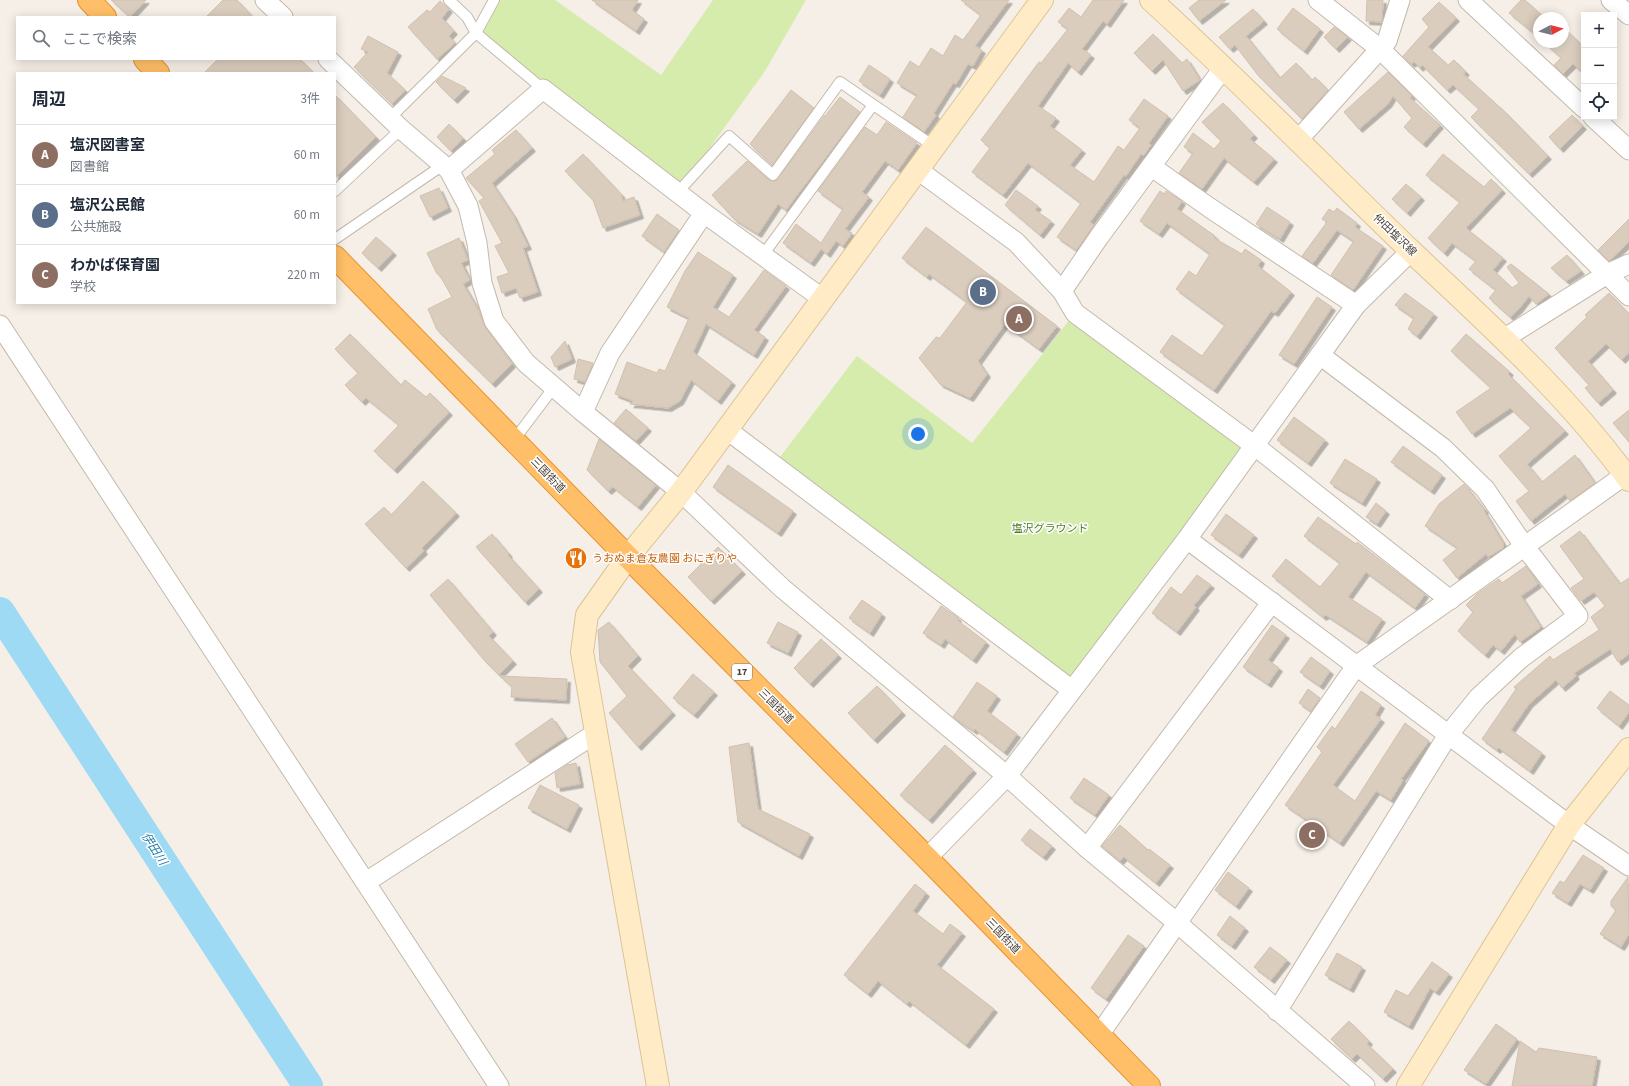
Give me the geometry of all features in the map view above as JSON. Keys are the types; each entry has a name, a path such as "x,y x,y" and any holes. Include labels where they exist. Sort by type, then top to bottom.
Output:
{"highway":[{"path":"89,0 104,16"},
{"path":"146,60 157,72"},
{"name":"三国街道","path":"336,258 628,557 927,858 1149,1086"}],"street":[{"path":"265,0 282,16"},
{"path":"658,1086 582,652 587,616 628,557 681,492 1042,0"},
{"name":"仲田塩沢線","path":"1151,0 1224,67 1411,251 1505,338 1576,414 1627,477"},
{"path":"1318,0 1380,49 1629,296"},
{"path":"1298,140 1387,41 1400,0"},
{"path":"1468,0 1581,105"},
{"path":"1611,0 1629,15"},
{"path":"329,60 395,123 446,168 468,206 476,243 482,283 494,321 526,363 583,412 681,492 782,588 1007,776 1087,848 1176,922 1365,1086"},
{"path":"1062,291 1099,237 1152,167 1224,67"},
{"path":"446,168 543,89 704,213 823,298"},
{"path":"1596,120 1629,150"},
{"path":"1152,167 1210,208 1356,305"},
{"path":"918,170 1016,242 1062,291 1075,313 1255,446 1450,600"},
{"path":"583,412 610,353 704,213"},
{"path":"927,858 1007,776 1187,539 1356,305 1411,251"},
{"path":"1505,338 1607,274 1629,264"},
{"path":"0,325 499,1086"},
{"path":"1277,1011 1448,735 1478,698 1521,658 1578,616 1525,547 1485,489 1443,448 1320,355"},
{"path":"726,429 1072,690"},
{"path":"1099,1035 1176,922 1356,666 1627,477"},
{"path":"1187,539 1569,825 1629,866"},
{"path":"1087,848 1272,602"},
{"path":"366,882 596,733"},
{"path":"1408,1086 1569,825 1629,749"}],"lane":[{"path":"449,0 467,18 476,33 543,89"},
{"path":"336,191 476,33 494,0"},
{"path":"678,192 729,136 773,175 840,82 935,147"},
{"path":"763,255 873,105"},
{"path":"336,238 446,168"},
{"path":"514,440 554,387"}],"green space":[{"path":"494,0 555,0 661,75 713,0 806,0 765,71 678,192 476,33"},
{"name":"塩沢グラウンド","path":"1075,313 1255,446 1072,690 774,465 857,356 972,443"}],"building":[{"path":"111,0 146,0 131,16 129,16"},
{"path":"223,0 237,0 252,16 207,16"},
{"path":"592,0 638,0 632,10 644,19 636,31"},
{"path":"961,0 1009,0 975,46 982,50 973,66 968,64 956,84 953,83 934,113 936,115 924,132 903,117 917,95 897,83 910,61 919,67 931,48 943,56 955,35 963,40 981,15"},
{"path":"1093,0 1124,0 1107,24 1103,21 1082,49 1091,55 1078,72 1068,63 1038,106 1056,118 1050,126 1082,150 1070,165 1094,182 1118,146 1124,150 1140,128 1129,120 1144,99 1168,116 1149,143 1151,145 1143,156 1141,154 1126,176 1124,175 1090,222 1094,225 1076,250 1057,237 1081,203 1028,163 1003,195 972,172 990,148 981,140 1039,62 1041,63 1068,29 1058,22 1069,8 1081,17"},
{"path":"1199,0 1226,0 1199,21 1189,8"},
{"path":"1367,0 1383,0 1382,22 1366,21"},
{"path":"1521,0 1525,0 1538,12 1533,12 1533,32 1509,13"},
{"path":"440,1 449,9 442,18 454,31 449,36 455,43 437,59 408,27 427,10 430,12"},
{"path":"1439,2 1456,18 1428,47 1448,65 1454,60 1466,72 1463,74 1505,112 1548,156 1529,174 1471,117 1479,109 1453,85 1447,90 1422,65 1420,68 1414,62 1411,64 1403,56 1429,27 1422,19"},
{"path":"1293,8 1320,29 1304,51 1277,29"},
{"path":"1253,9 1264,21 1246,36 1280,78 1296,63 1312,80 1315,77 1328,90 1302,119 1257,74 1235,45 1230,49 1219,37"},
{"path":"1334,27 1348,37 1336,49 1324,37"},
{"path":"1569,33 1581,44 1581,72 1573,64 1563,74 1554,65 1561,58 1550,48 1569,48"},
{"path":"1153,34 1182,63 1187,59 1200,80 1183,91 1163,60 1152,71 1134,53"},
{"path":"368,36 398,52 387,73 405,90 392,104 354,67 368,52 361,49"},
{"path":"217,60 301,60 313,72 205,72"},
{"path":"869,65 890,79 880,95 859,81"},
{"path":"1388,72 1412,96 1410,98 1440,125 1423,144 1404,127 1412,118 1393,96 1388,104 1359,129 1344,112"},
{"path":"442,76 466,88 454,100 436,82"},
{"path":"791,90 814,108 772,165 750,144"},
{"path":"336,96 376,137 336,177"},
{"path":"840,97 860,112 786,210 778,204 758,234 734,219 712,195 747,161 769,180 776,181 824,116"},
{"path":"1223,103 1254,135 1250,139 1274,159 1254,182 1224,158 1202,189 1179,173 1193,153 1184,147 1193,133 1214,149 1221,141 1202,122"},
{"path":"1572,115 1583,126 1560,149 1549,137"},
{"path":"886,122 917,143 898,170 885,161 862,192 869,197 845,229 852,233 843,246 836,241 827,254 821,249 811,263 783,243 796,224 821,243 843,209 818,191 865,127 877,135"},
{"path":"449,124 463,138 451,151 437,137"},
{"path":"516,130 532,148 492,183 513,215 528,246 523,248 538,292 520,298 516,288 502,293 497,277 509,273 495,246 502,243 479,201 484,198 466,178 495,154 492,150"},
{"path":"583,154 621,194 623,201 634,197 640,215 603,228 593,200 565,171"},
{"path":"1443,154 1484,187 1491,179 1502,190 1466,228 1503,258 1493,270 1512,288 1519,283 1507,267 1511,264 1549,294 1536,304 1529,296 1519,309 1510,317 1489,298 1496,290 1469,269 1476,261 1452,243 1444,253 1428,238 1460,202 1426,175"},
{"path":"1406,184 1421,197 1407,213 1392,199"},
{"path":"439,188 448,208 430,217 420,196"},
{"path":"1016,190 1038,206 1035,210 1051,221 1040,235 1005,205"},
{"path":"1160,191 1164,194 1166,191 1182,201 1177,209 1215,236 1214,238 1242,254 1245,249 1261,260 1258,266 1291,292 1275,313 1271,311 1214,390 1160,352 1172,335 1202,356 1225,325 1176,289 1189,271 1196,276 1210,254 1167,223 1159,234 1140,221"},
{"path":"1267,207 1290,222 1280,239 1256,224"},
{"path":"1337,208 1357,223 1355,227 1383,246 1353,290 1331,275 1354,241 1337,230 1313,263 1302,256 1327,222 1322,219 1329,209 1334,212"},
{"path":"657,214 679,230 664,252 642,236"},
{"path":"1629,219 1629,242 1609,261 1598,250"},
{"path":"926,227 1057,326 1039,349 1005,324 978,361 987,374 970,398 940,384 919,358 936,337 940,338 967,302 929,274 927,277 902,258"},
{"path":"376,237 393,252 378,268 362,253"},
{"path":"459,238 468,260 461,263 470,280 463,284 479,311 485,327 512,364 492,384 437,330 428,309 452,297 439,274 437,274 427,253"},
{"path":"698,252 733,275 713,307 729,317 764,270 786,286 754,330 765,337 754,355 706,324 693,352 732,382 718,401 691,380 680,401 668,408 630,404 633,401 615,394 627,362 657,373 659,369 665,371 689,318 667,307 685,271"},
{"path":"1567,255 1581,271 1566,281 1551,268"},
{"path":"1405,293 1434,314 1417,336 1408,329 1414,318 1395,305"},
{"path":"1609,293 1629,314 1629,352 1622,360 1606,344 1588,361 1613,390 1598,403 1585,388 1589,385 1555,348 1587,317 1585,315"},
{"path":"1317,297 1332,307 1294,364 1279,355"},
{"path":"350,334 401,385 405,380 426,397 430,393 449,412 394,470 374,451 399,425 366,398 362,402 345,385 358,373 335,349"},
{"path":"1466,334 1510,372 1508,374 1565,431 1527,464 1542,482 1575,455 1595,483 1570,501 1565,494 1531,521 1516,501 1529,491 1499,456 1531,428 1510,408 1472,434 1456,412 1491,388 1451,351"},
{"path":"565,341 572,359 555,367 551,357"},
{"path":"578,359 593,363 585,382 574,379"},
{"path":"626,409 648,428 636,441 614,423"},
{"path":"1629,410 1629,442 1613,423"},
{"path":"1294,417 1325,440 1308,463 1277,440"},
{"path":"599,439 656,485 638,507 613,487 608,491 587,470"},
{"path":"1403,446 1442,475 1431,491 1391,462"},
{"path":"1345,459 1377,479 1362,503 1330,483"},
{"path":"728,465 793,511 778,533 713,487"},
{"path":"423,481 456,513 422,548 424,551 406,568 365,524 384,507 391,515"},
{"path":"1464,484 1485,510 1484,511 1503,543 1503,548 1488,557 1486,554 1457,578 1443,560 1458,548 1425,526 1439,504"},
{"path":"1376,503 1386,511 1377,524 1366,517"},
{"path":"1226,514 1254,535 1239,555 1211,535"},
{"path":"1318,517 1356,544 1357,542 1425,594 1415,608 1366,572 1348,597 1382,619 1367,642 1326,615 1323,617 1272,576 1286,559 1320,587 1340,563 1304,536"},
{"path":"1580,531 1620,584 1629,578 1629,654 1618,662 1610,649 1574,673 1576,676 1562,688 1556,680 1529,704 1511,730 1542,753 1530,771 1499,748 1497,750 1482,739 1516,689 1514,687 1550,656 1553,660 1599,630 1591,617 1605,606 1594,592 1581,601 1571,588 1584,579 1560,546"},
{"path":"492,534 509,554 508,555 539,589 525,602 476,547"},
{"path":"718,547 742,571 711,601 688,577"},
{"path":"1526,566 1538,584 1521,596 1541,627 1520,642 1515,634 1501,651 1493,645 1485,655 1458,631 1473,612 1466,605 1477,594 1499,579 1502,583"},
{"path":"1197,575 1211,585 1194,605 1196,607 1177,632 1152,613 1171,587 1181,595"},
{"path":"448,579 493,632 489,636 513,661 499,675 484,660 430,595"},
{"path":"862,600 882,614 870,633 849,618"},
{"path":"941,606 958,618 957,620 986,642 973,660 945,639 941,645 923,633"},
{"path":"609,622 638,656 628,666 672,712 638,747 609,713 627,696 600,662 598,630"},
{"path":"778,622 798,632 788,653 767,643"},
{"path":"1272,625 1286,635 1268,660 1279,668 1268,684 1243,667"},
{"path":"821,639 838,655 810,684 794,668"},
{"path":"1311,657 1330,671 1320,686 1300,672"},
{"path":"693,674 714,692 694,715 673,698"},
{"path":"500,676 567,679 566,700 511,697 512,687"},
{"path":"977,682 997,696 987,711 1017,734 1004,752 975,729 974,731 953,717"},
{"path":"877,686 902,712 874,740 848,713"},
{"path":"1308,689 1320,698 1311,711 1299,703"},
{"path":"1361,691 1381,705 1375,715 1381,719 1333,785 1355,801 1405,723 1429,741 1401,779 1403,780 1391,800 1376,791 1340,843 1285,805 1322,752 1317,747 1332,726 1335,729"},
{"path":"1610,691 1629,705 1629,712 1619,726 1597,708"},
{"path":"552,718 565,737 528,762 515,744"},
{"path":"749,743 758,809 810,834 799,856 738,822 729,747"},
{"path":"945,745 973,770 929,820 900,795"},
{"path":"576,763 580,784 557,788 555,773 567,765"},
{"path":"1084,778 1109,795 1095,815 1070,798"},
{"path":"540,785 579,805 567,829 528,808"},
{"path":"1120,825 1148,850 1149,849 1170,865 1156,883 1124,857 1120,861 1102,846"},
{"path":"1030,829 1052,846 1043,857 1021,840"},
{"path":"1583,855 1604,868 1590,890 1580,884 1568,903 1552,893 1560,881 1564,883"},
{"path":"1228,872 1249,888 1236,906 1215,890"},
{"path":"1628,877 1629,934 1621,947 1600,934 1616,910 1611,906 1611,901"},
{"path":"915,884 926,893 913,911 943,934 950,924 962,933 937,965 994,1009 966,1045 909,1001 907,1004 878,981 868,994 844,975"},
{"path":"1230,916 1245,928 1232,946 1217,935"},
{"path":"1128,935 1144,946 1106,999 1091,988"},
{"path":"1270,947 1287,960 1271,980 1254,967"},
{"path":"1337,953 1362,967 1350,989 1325,975"},
{"path":"1432,962 1449,974 1436,992 1430,988 1409,1026 1384,1012 1396,990 1408,996"},
{"path":"1349,1021 1369,1041 1367,1044 1393,1069 1383,1079 1357,1054 1352,1059 1331,1039"},
{"path":"1496,1024 1517,1039 1486,1084 1464,1070"},
{"path":"1520,1041 1536,1052 1539,1048 1597,1057 1592,1086 1512,1086"}],"waterway":[{"name":"伊田川","path":"0,612 308,1086"}],"place":[{"name":"塩沢公民館","path":"983,292"},
{"name":"塩沢図書室","path":"1019,319"},
{"name":"うおぬま倉友農園 おにぎりや","path":"576,558"},
{"name":"わかば保育園","path":"1312,835"}]}
